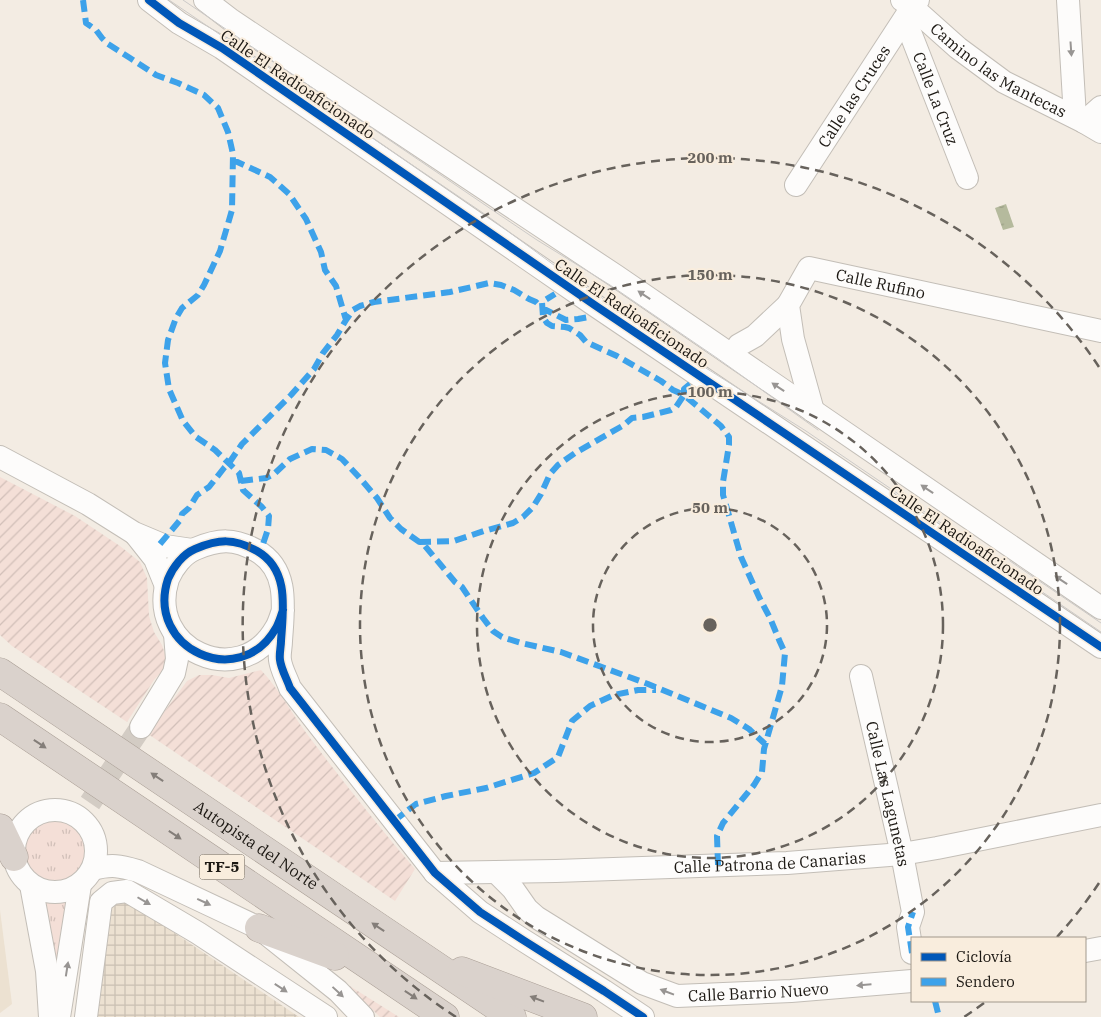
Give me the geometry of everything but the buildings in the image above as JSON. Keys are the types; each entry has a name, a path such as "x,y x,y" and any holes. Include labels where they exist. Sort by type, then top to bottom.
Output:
{"highway":[{"path":"0,661 25,688"},
{"name":"Autopista del Norte","path":"0,672 512,1017"},
{"name":"TF-5","path":"0,717 445,1017"},
{"path":"0,828 14,857"},
{"path":"259,928 376,971"},
{"path":"419,954 583,1017"}],"street":[{"name":"Calle El Radioaficionado","path":"149,0 179,23 222,48 596,306 1101,647"},
{"name":"Calle El Radioaficionado","path":"205,0 231,20 616,276 813,411 1099,602"},
{"path":"1068,0 1087,124"},
{"name":"Camino las Mantecas","path":"909,7 958,48 1004,82 1087,124"},
{"name":"Calle La Cruz","path":"909,7 910,32 967,178"},
{"name":"Calle las Cruces","path":"796,185 909,7"},
{"path":"1087,124 1101,107"},
{"name":"Calle Rufino","path":"788,305 809,268 1101,330"},
{"path":"788,305 793,339 813,411"},
{"path":"739,345 755,336 788,305"},
{"path":"0,457 88,504 134,533 165,546 192,550"},
{"path":"134,533 155,559 166,586"},
{"path":"283,610 277,627 267,642 256,651 230,660 217,659 207,657 190,649 181,642 169,623 165,612 164,599 166,586 175,566 192,550 209,543 221,541 247,546 260,553 272,564 280,578 283,594 283,610 280,659 290,688 435,873 480,912 643,1017"},
{"path":"141,727 174,673 177,658 175,634"},
{"path":"174,673 188,664 207,657"},
{"name":"Calle Las Lagunetas","path":"861,676 902,854 913,912 908,926 911,946"},
{"path":"59,1017 86,877 96,857 97,845 87,824 84,810 52,810 39,813 28,820 19,831 14,843 14,857 17,868 31,885 42,891 55,893 68,891 86,877 107,865 121,866 138,871 259,928 338,991 363,1017"},
{"name":"Calle Patrona de Canarias","path":"435,873 787,863 902,854 1101,815"},
{"path":"523,940 527,908 536,884 556,871"},
{"name":"Calle Barrio Nuevo","path":"496,872 536,918 642,983 677,996 792,991 911,981"},
{"path":"31,885 47,971 50,1017"},
{"path":"86,1017 101,902 112,893 127,891 198,933 326,1017"},
{"path":"1086,951 1101,948"}],"shaded area":[{"path":"111,890 299,1017 90,1017"},
{"path":"0,910 12,1004 0,1013"}],"green space":[{"path":"0,477 75,516 120,546 140,562 147,578 149,616 154,632 165,654 166,667 154,680 127,722 12,646 0,635"},
{"path":"261,670 336,772 415,869 395,901 148,734 187,681 199,675 229,678"},
{"path":"55,819 67,822 78,828 84,839 87,851 84,863 78,874 67,880 55,883 43,880 32,874 26,863 23,851 26,839 32,828 43,822"},
{"path":"67,899 57,970 44,901"},
{"path":"345,983 399,1017 380,1017"}],"water":[{"path":"1006,204 1014,227 1003,230 995,208"}],"tunnel":[{"path":"90,803 141,727"}],"tram line":[{"path":"169,0 486,215 602,298 709,370 806,431 1101,632"},
{"path":"183,0 537,240 610,285 818,430"},
{"path":"1010,561 1101,623"}],"marked path":[{"path":"83,0 86,23 96,30 108,44 156,75 204,95 218,108 228,132 233,154 232,210 220,251 204,285 198,295 182,308 176,318 168,340 165,363 169,389 183,421 196,437 215,450 239,473 243,490 269,516 268,529 260,553"},
{"path":"233,160 270,177 289,194 306,219 321,252 325,270 336,286 346,320"},
{"path":"160,544 181,519 182,514 189,508 197,495 209,487 242,444 314,369 353,310 360,306 374,302 450,292 489,283 514,290 536,302 542,308 566,320 589,317"},
{"path":"419,542 454,541 513,523 523,517 533,507 550,474 558,465 624,425 632,418 671,410 676,407 684,395 617,356 586,342 580,335 569,328 552,326 547,323 543,317 542,302 555,294"},
{"path":"690,384 684,389 684,395 721,426 729,437 723,495 741,557 785,653 782,686 764,749 762,772 754,785 723,823 717,836 718,865"},
{"path":"241,481 266,478 274,474 290,459 312,449 326,450 342,459 377,498 390,518 401,529 425,546 455,582 462,587 493,631 502,637 521,643 561,652 648,684 731,718 749,729 765,744"},
{"path":"394,821 416,804 486,788 534,773 558,757 572,721 590,706 614,695 638,690 656,690"},
{"path":"911,946 908,927 913,912"},
{"path":"935,1002 939,1017"}],"cycle path":[{"path":"149,0 179,23 222,48 596,306 1101,647"},
{"path":"283,610 282,612 281,615 281,617 276,628 260,647 241,657 220,659 200,654 183,642 170,625 165,604 168,579 186,554 212,543 234,542 249,547 268,559 280,579 283,603 283,616 280,658 290,688 435,873 480,912 643,1017"}]}
